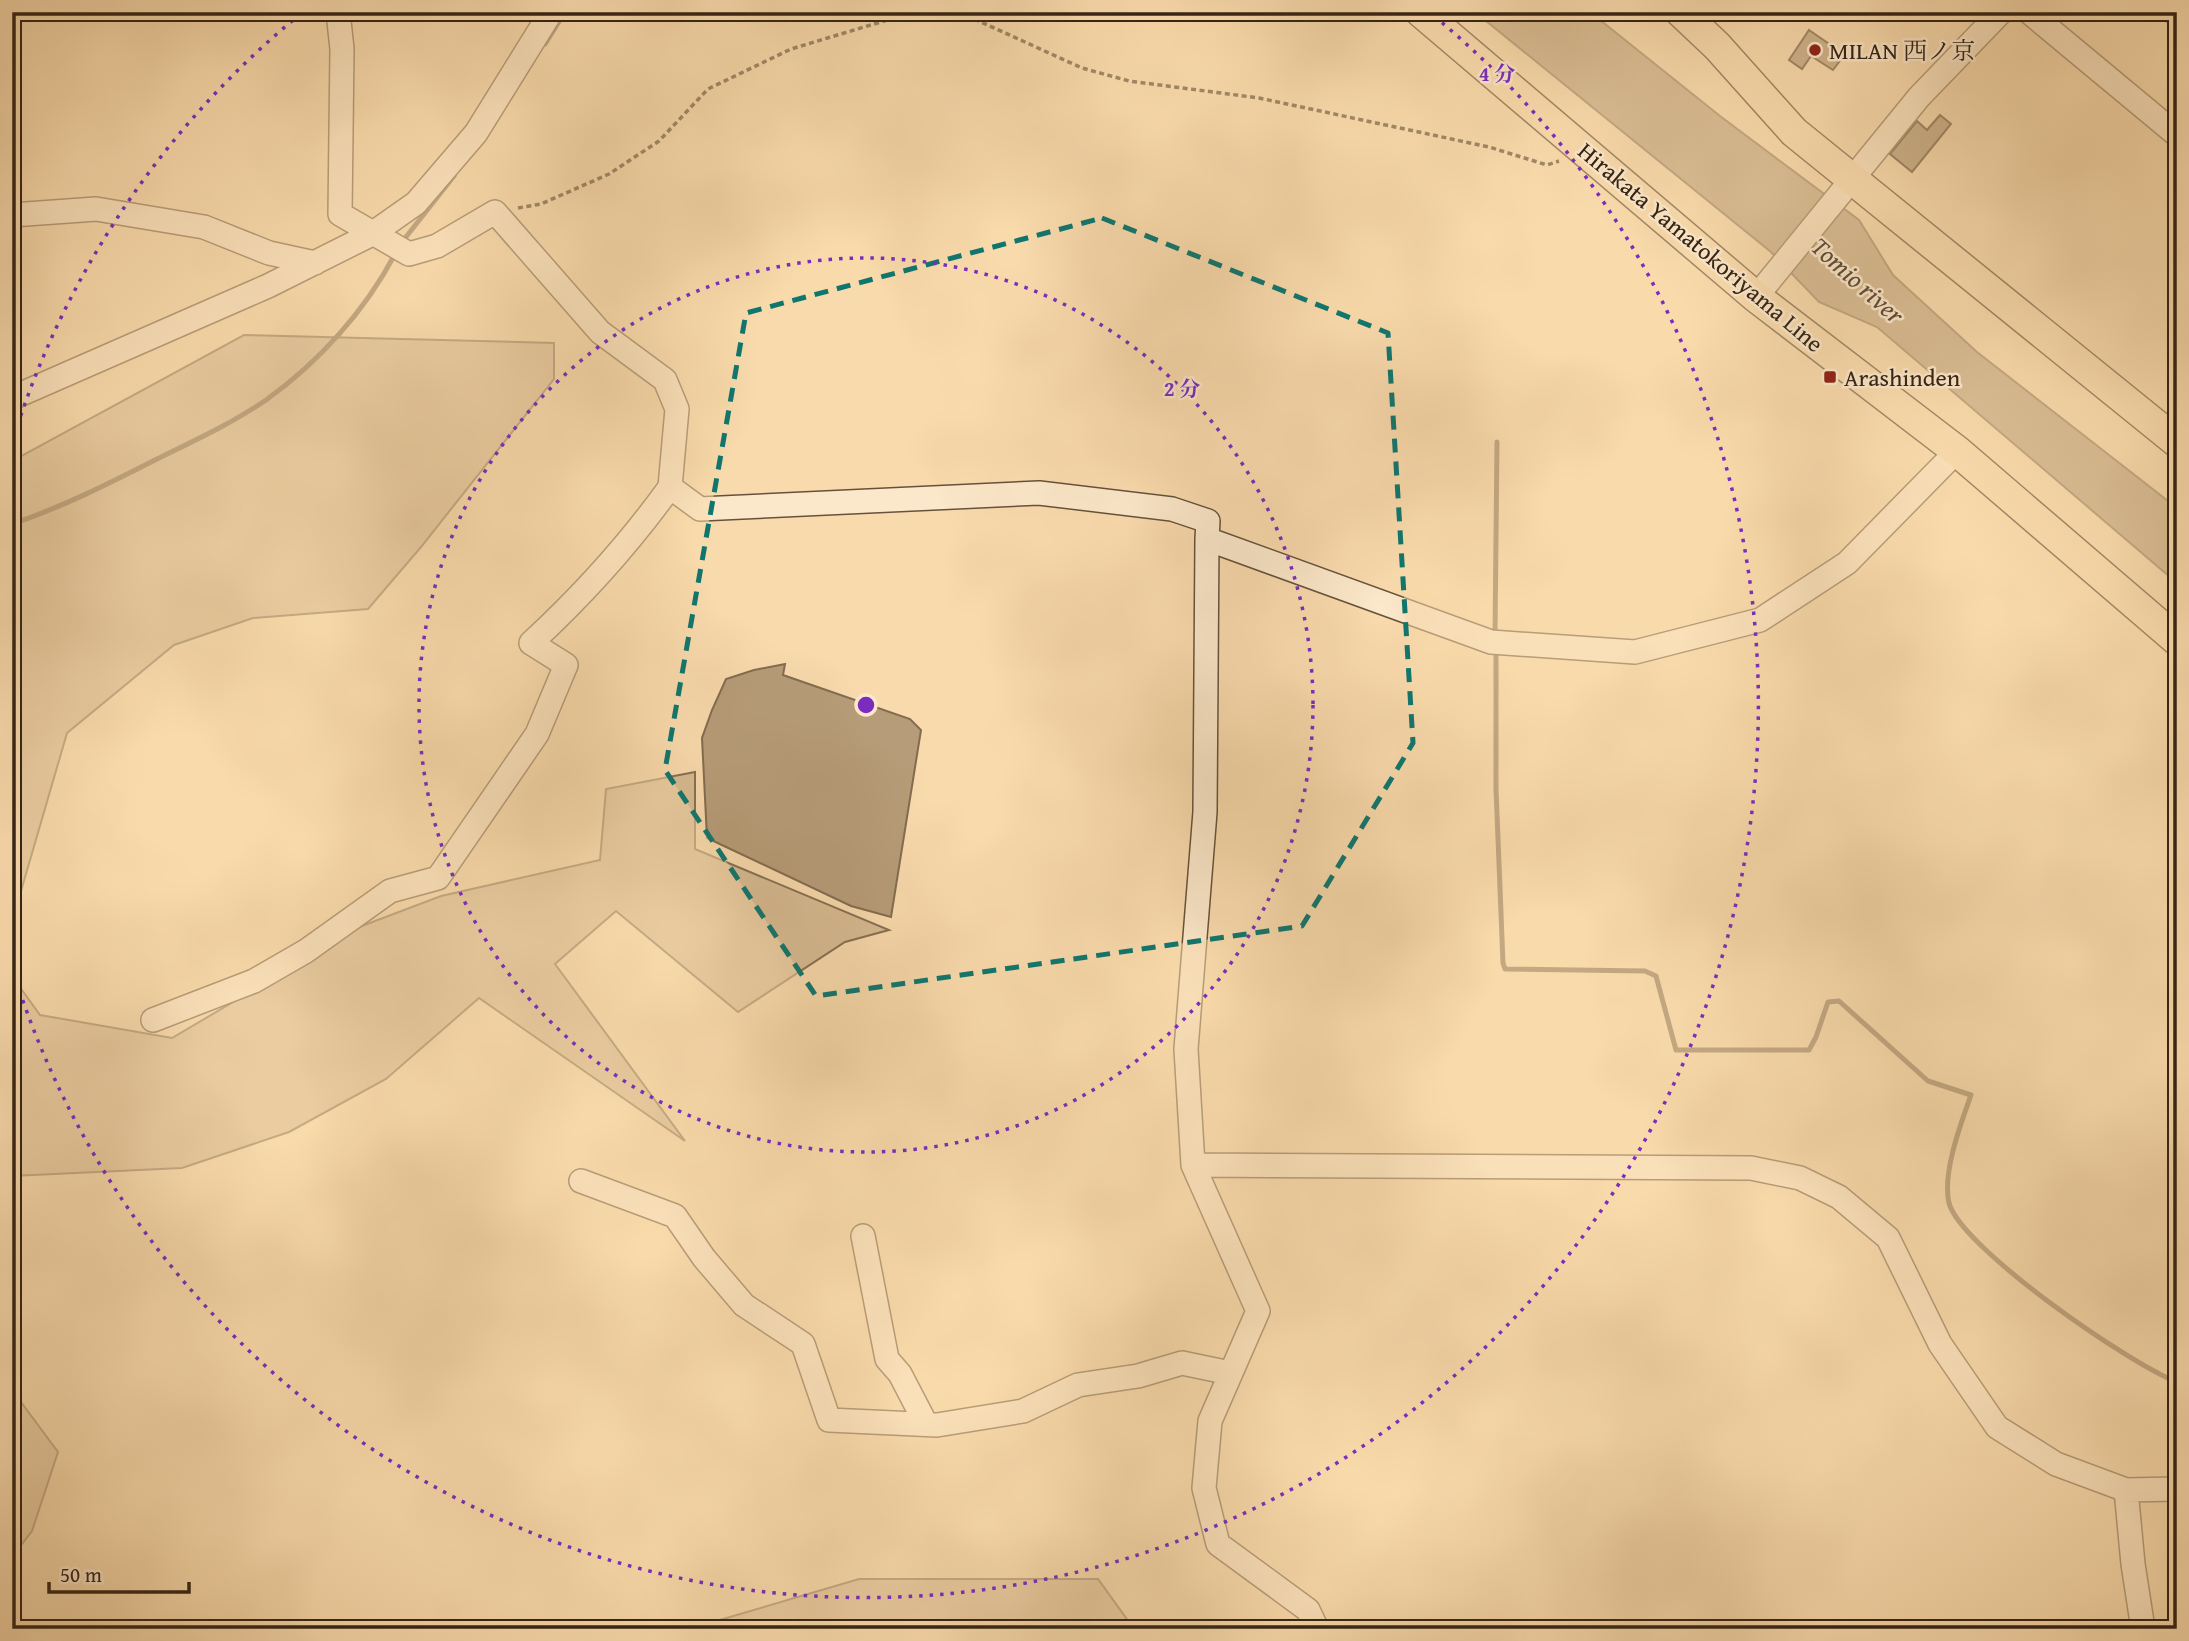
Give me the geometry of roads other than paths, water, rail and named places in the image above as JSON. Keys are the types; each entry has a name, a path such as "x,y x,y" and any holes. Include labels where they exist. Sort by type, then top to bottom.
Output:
{"main road":[{"name":"Hirakata Yamatokoriyama Line","path":"1421,12 1577,144 1764,288 2177,640"},
{"path":"1681,12 1717,47 1845,186 2060,345 2177,442"}],"street":[{"path":"153,1020 254,981 306,951 390,891 438,878 537,734 566,665 531,643 565,612 624,548 670,487 677,410 665,380 600,332 495,212 437,246 409,254 340,214 342,49 338,12"},
{"path":"12,398 268,286 372,234 416,203 477,133 551,12"},
{"path":"1764,288 1919,97 2001,12"},
{"path":"2029,12 2177,135"},
{"path":"12,215 96,209 204,227 270,253 315,263"},
{"path":"1207,539 1491,642 1635,652 1760,620 1847,563 1957,451"},
{"path":"670,487 700,509 1039,493 1172,509 1208,521 1205,812 1186,1049 1193,1165 1258,1311 1210,1421 1204,1488 1217,1544 1308,1610 1317,1629"},
{"path":"1193,1165 1751,1168 1800,1178 1839,1197 1888,1238 1940,1344 1997,1427 2056,1464 2126,1490 2177,1489"},
{"path":"581,1181 675,1216 704,1258 744,1305 803,1344 829,1420 937,1425 1023,1411 1078,1385 1138,1376 1182,1363 1230,1373"},
{"path":"863,1236 887,1359 900,1374 926,1424"},
{"path":"2126,1490 2143,1629"}],"water":[{"name":"Tomio river","path":"1475,12 1590,12 1720,116 1859,220 1893,275 1977,352 2177,508 2177,583 1877,327 1819,302 1771,252"},
{"path":"785,664 783,675 910,719 921,730 891,917 851,906 707,838 702,738 712,710 726,679"}],"waterway":[{"path":"545,44 565,12"},
{"path":"2152,12 2177,26"},
{"path":"402,242 454,176"},
{"path":"12,524 119,478 225,425 266,400 304,369 339,334 370,296 395,254"},
{"path":"1495,635 1497,442"},
{"path":"1496,648 1496,789 1505,969 1645,971 1656,976 1676,1050 1809,1050 1828,1002 1839,1001 1928,1081 1971,1095 1962,1119 1948,1177 1949,1203 1960,1223 1983,1248 2050,1303 2124,1353 2177,1382"}],"place":[{"name":"MILAN 西ノ京","path":"1815,50"},
{"name":"Arashinden","path":"1830,377"}]}
